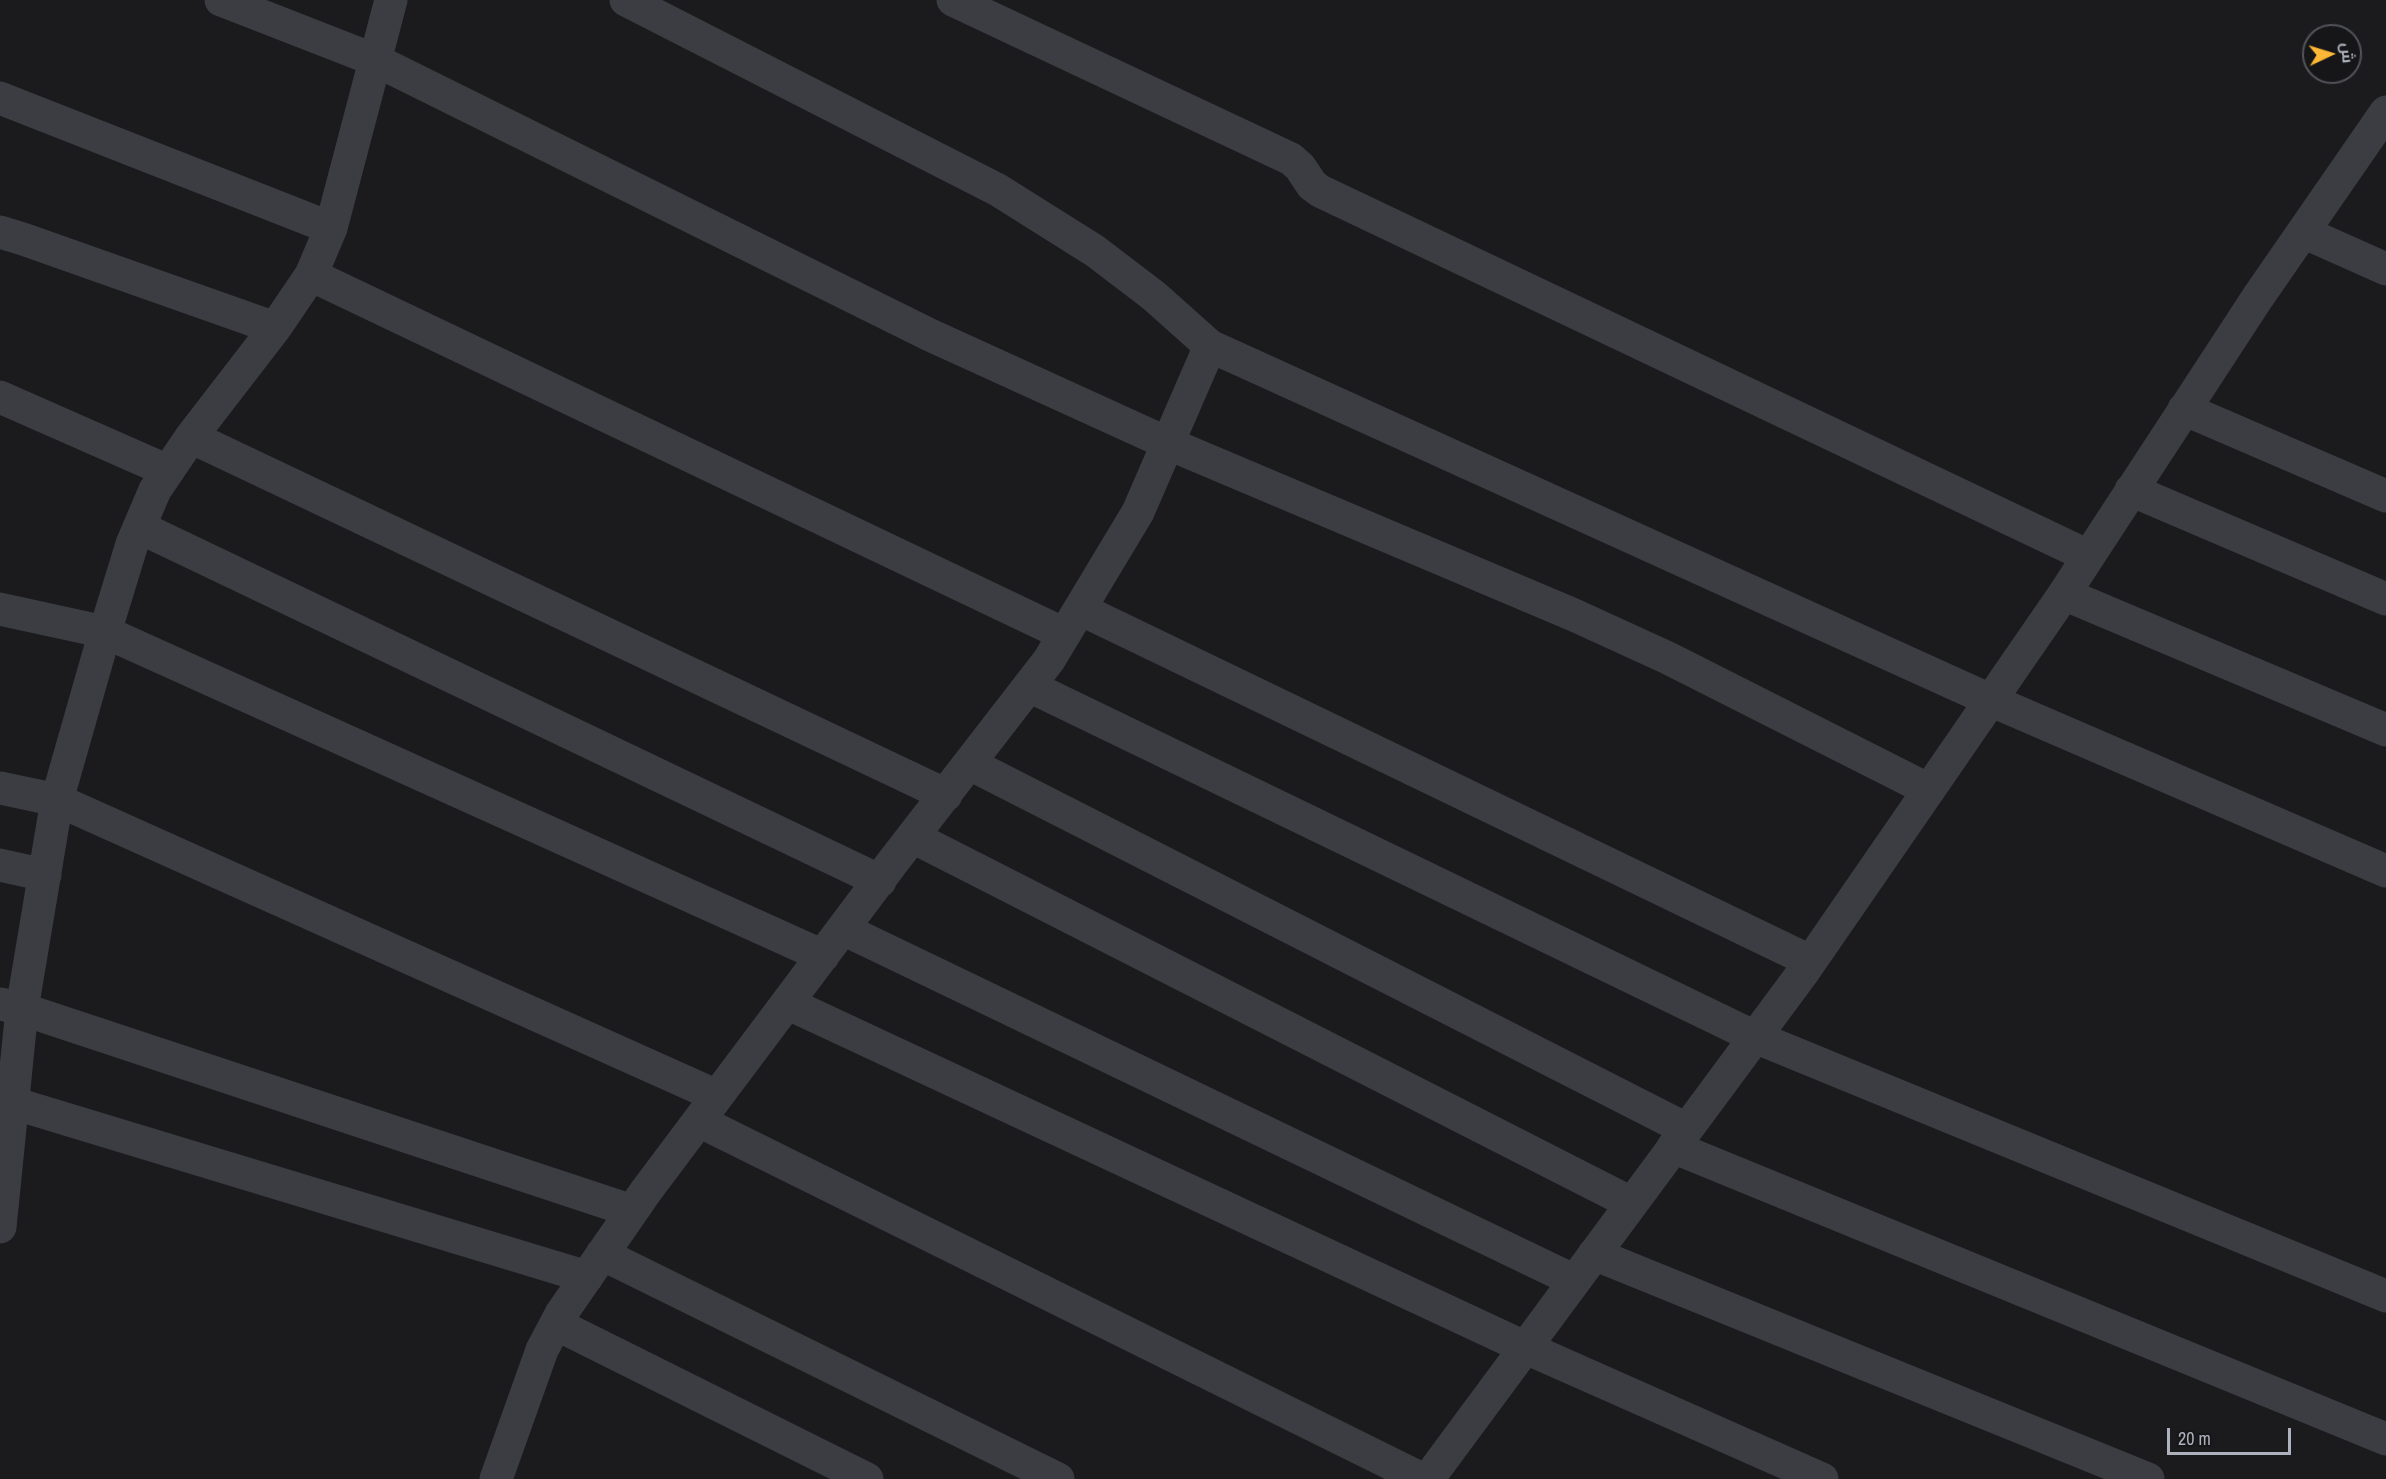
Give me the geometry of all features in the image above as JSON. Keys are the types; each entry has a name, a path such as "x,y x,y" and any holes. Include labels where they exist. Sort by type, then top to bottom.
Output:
{"street":[{"path":"221,0 375,60 930,334 1167,443 1574,615 1668,658 1929,790"},
{"path":"0,1227 2,1184 13,1103 11,1006 45,875 57,800 105,632 139,527 155,490 191,437 275,328 311,275 331,228 391,0"},
{"path":"626,0 998,190 1095,251 1154,296 1210,346 1990,700 2386,871"},
{"path":"953,0 1291,159 1320,190 2088,556"},
{"path":"0,98 331,228"},
{"path":"1428,1479 1810,961 2064,594 2302,232 2377,143 2386,112"},
{"path":"0,232 275,328"},
{"path":"2302,232 2386,268"},
{"path":"311,275 1072,621 1810,961"},
{"path":"496,1479 542,1350 556,1324 632,1211 822,956 1049,660 1138,512 1210,346"},
{"path":"0,397 168,471"},
{"path":"2184,409 2386,496"},
{"path":"191,437 946,795"},
{"path":"2131,490 2386,599"},
{"path":"139,527 880,880"},
{"path":"2064,594 2386,730"},
{"path":"0,609 105,632 822,956"},
{"path":"1029,686 1755,1038 2386,1296"},
{"path":"970,764 1679,1138 2386,1439"},
{"path":"0,788 57,800 708,1109 1422,1479"},
{"path":"913,837 1631,1203"},
{"path":"0,866 45,875"},
{"path":"843,929 1573,1280"},
{"path":"787,1003 1524,1347 1822,1479"},
{"path":"11,1006 632,1211"},
{"path":"13,1103 595,1266 1058,1479"},
{"path":"1593,1254 2148,1479"},
{"path":"556,1324 867,1479"}]}
